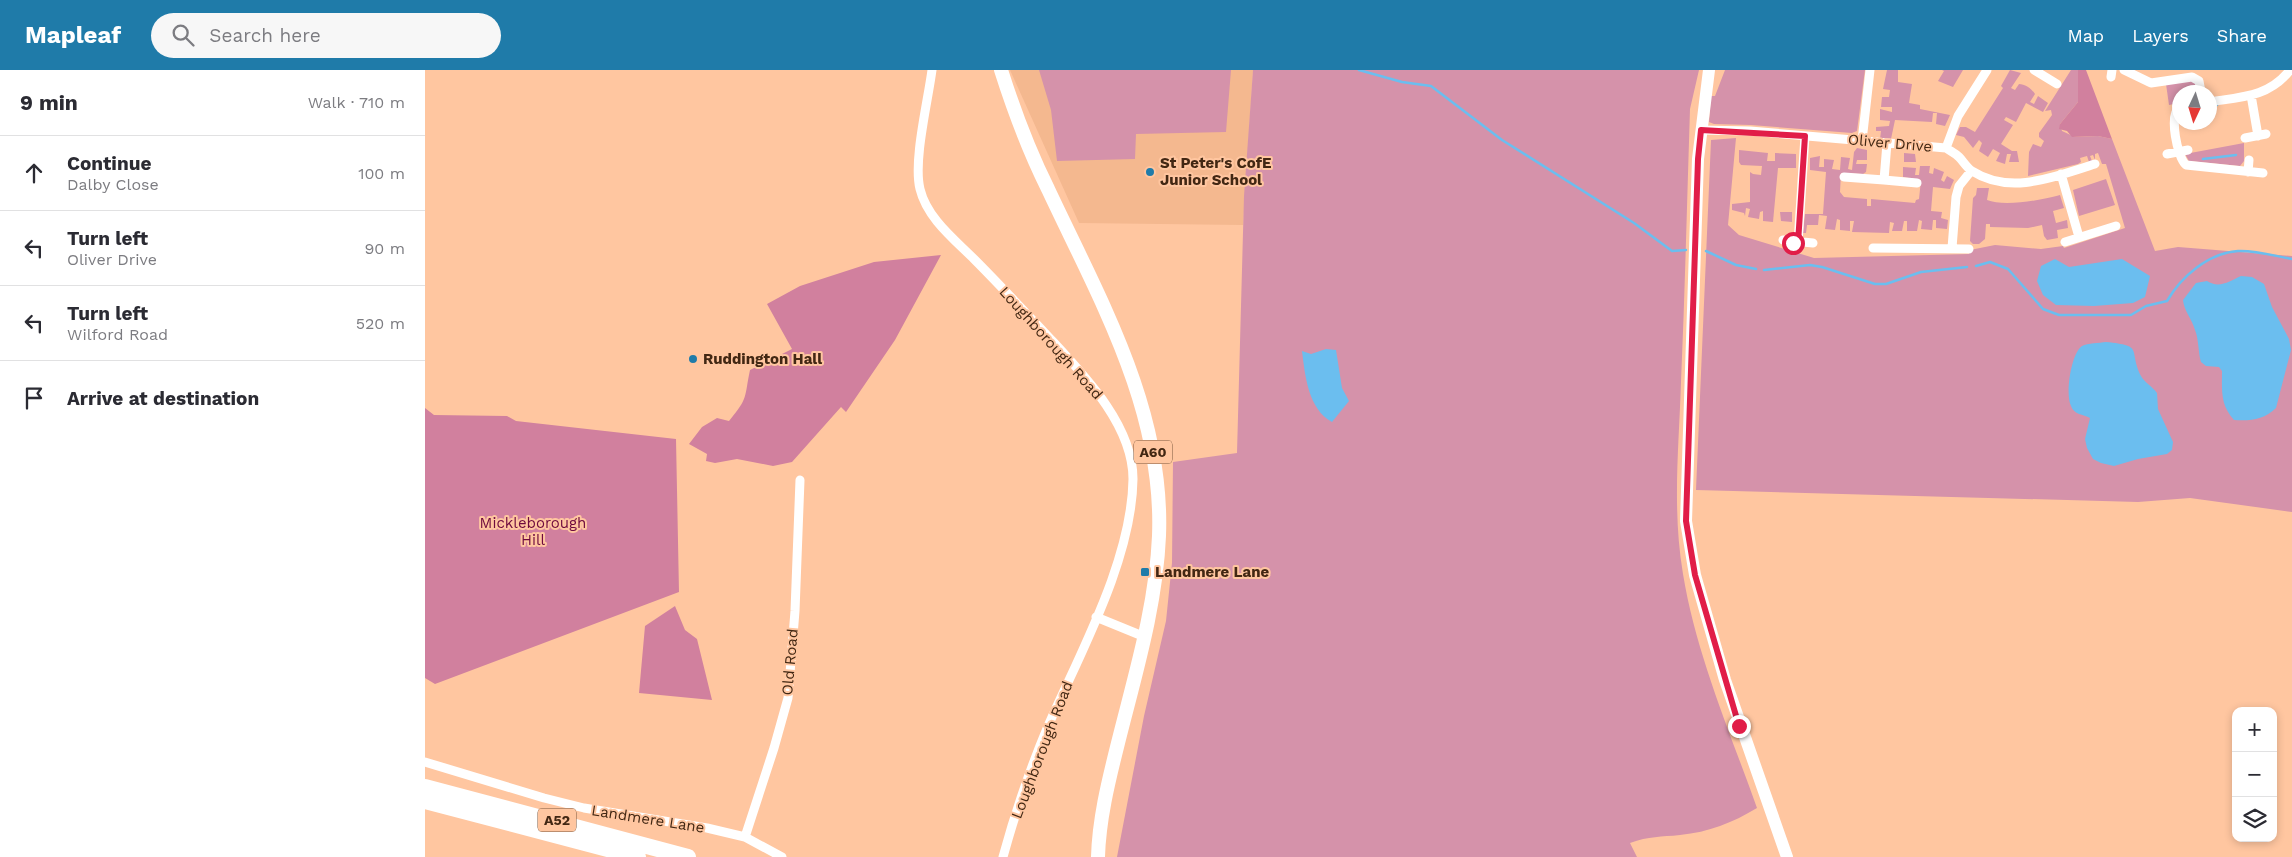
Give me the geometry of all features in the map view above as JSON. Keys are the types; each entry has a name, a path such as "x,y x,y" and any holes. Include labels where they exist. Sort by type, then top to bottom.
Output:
{"highway":[{"name":"A52","path":"425,787 688,857"},
{"name":"A52","path":"425,802 639,857"}],"main road":[{"name":"A60","path":"1001,70 1028,145 1108,312 1127,360 1145,416 1154,459 1159,522 1155,582 1145,637 1108,784 1101,821 1098,857"},
{"path":"1709,70 1698,159 1686,497 1689,543 1707,621 1733,707 1787,857"}],"street":[{"name":"Loughborough Road","path":"932,70 917,168 921,192 928,208 940,226 1083,374 1113,416 1128,451 1133,478 1128,522 1121,552 1096,618 1040,747 1003,857"},
{"path":"1862,140 1870,70"},
{"path":"1946,148 1957,116 1987,70"},
{"path":"2034,70 2057,84"},
{"path":"2124,70 2151,83 2192,77 2199,81 2200,85"},
{"path":"2217,101 2251,95 2277,85 2290,70"},
{"path":"2245,138 2262,135 2251,95"},
{"name":"Oliver Drive","path":"1701,130 1862,140 1946,148 1958,156 1971,171 1995,180 2010,183 2028,183 2095,164"},
{"path":"2178,130 2183,151 2181,161 2188,167 2263,174"},
{"path":"1798,243 1805,136"},
{"path":"1884,180 1887,143"},
{"path":"2167,154 2183,151"},
{"path":"2248,172 2249,160"},
{"path":"1952,248 1956,196 1959,186 1971,171"},
{"path":"2061,174 2079,237"},
{"path":"1844,177 1917,183"},
{"path":"2065,242 2116,226"},
{"path":"1783,240 1813,244"},
{"path":"1873,248 1969,249"},
{"name":"Old Road","path":"745,837 788,698 795,611 800,480"},
{"path":"1096,618 1145,637"},
{"name":"Landmere Lane","path":"425,762 583,808 707,828 745,837 782,857"}],"shaded area":[{"name":"St Peter's CofE Junior School","path":"1010,70 1253,70 1243,225 1079,223"},
{"path":"1039,70 1231,70 1226,132 1136,134 1135,159 1057,161 1051,110"},
{"path":"1253,70 1699,70 1690,109 1677,478 1678,526 1683,574 1696,634 1715,693 1757,808 1739,818 1711,829 1691,834 1649,838 1630,843 1637,857 1117,857 1144,716 1166,621 1172,563 1173,462 1237,453 1244,196"},
{"path":"1725,70 1865,70 1857,131 1852,133 1714,124 1709,122 1711,96 1715,96"},
{"path":"1887,70 1898,70 1898,82 1912,84 1909,103 1920,105 1920,109 1950,115 1945,126 1936,124 1937,113 1933,113 1932,122 1895,120 1891,139 1880,139 1881,131 1876,131 1876,127 1889,126 1890,121 1880,120 1880,109 1892,112 1892,107 1881,107 1882,97 1889,97 1890,90 1883,89"},
{"path":"1942,70 1963,70 1953,87 1938,81 1944,71"},
{"path":"2010,70 2021,73 2011,88 2015,90 2019,84 2024,85 2035,94 2030,102 2034,104 2038,96 2048,103 2043,112 2026,103 2016,122 2006,117 2004,120 2013,125 2001,144 2012,151 2017,151 2019,162 2009,162 2011,154 2007,154 2005,164 1996,161 2000,153 1993,149 1988,157 1979,151 1982,143 1979,140 1973,148 1964,137 1956,135 1960,127 1966,127 1975,132 2003,88 2001,86"},
{"path":"2071,70 2078,70 2078,102 2060,124 2062,131 2075,137 2098,136 2112,139 2155,251 2178,247 2292,256 2292,512 2190,498 2138,502 1696,490 1711,140 1736,138 1728,225 1739,235 1814,258 1969,254 1970,250 1995,245 2041,249 2063,246 2064,248 2125,228 2106,164 2102,164 2098,153 2095,154 2095,160 2093,155 2090,156 2092,161 2089,162 2087,156 2080,158 2081,162 2078,164 2028,176 2029,152 2033,144 2041,147 2044,141 2039,137 2039,133 2052,115 2051,110 2045,111"},
{"path":"2194,80 2196,85 2172,85 2172,104 2169,105 2166,84"},
{"path":"2244,143 2244,161 2240,166 2189,161 2185,154"},
{"path":"1857,148 1867,150 1867,160 1857,160 1856,164 1867,164 1866,172 1863,174 1841,173 1840,192 1844,197 1867,199 1867,206 1871,206 1871,199 1915,203 1919,199 1921,180 1903,177 1903,167 1916,168 1915,175 1919,175 1920,166 1930,166 1929,173 1933,174 1934,168 1944,172 1941,180 1944,182 1947,176 1954,180 1950,189 1933,187 1931,211 1942,212 1941,218 1948,220 1947,229 1936,228 1936,220 1933,220 1932,230 1921,229 1922,221 1919,220 1917,231 1907,231 1907,221 1904,221 1902,231 1892,231 1894,223 1890,222 1889,233 1852,232 1854,221 1850,221 1850,231 1840,230 1840,220 1837,219 1835,230 1825,229 1827,216 1819,215 1818,225 1807,225 1806,233 1803,233 1805,214 1823,214 1826,172 1810,170 1810,158 1820,156 1819,167 1824,167 1824,159 1834,160 1832,169 1840,170 1841,157 1850,158 1848,169 1852,170 1854,152"},
{"path":"1739,150 1768,153 1767,161 1775,161 1775,153 1796,154 1796,168 1778,168 1773,222 1763,221 1763,211 1760,212 1759,219 1748,217 1750,209 1746,208 1745,216 1744,213 1732,210 1732,204 1750,202 1750,172 1761,175 1762,166 1741,165 1739,162"},
{"path":"1904,153 1915,154 1916,162 1904,162"},
{"path":"2106,179 2115,205 2079,216 2073,190"},
{"path":"1977,188 1989,188 1987,200 2003,203 2034,201 2060,195 2064,208 2053,211 2056,223 2067,220 2068,228 2057,230 2058,238 2047,240 2044,236 2042,225 2028,228 1990,227 1990,224 1986,224 1985,239 1979,244 1973,244 1970,241 1973,198 1976,195"},
{"path":"1780,212 1792,212 1792,222 1781,221"}],"green space":[{"path":"2078,70 2086,70 2112,139 2098,136 2072,137 2067,131 2059,129 2060,124 2078,102"},
{"path":"941,255 895,340 846,412 841,407 792,462 773,466 737,459 715,463 706,461 707,454 689,444 702,427 717,418 729,421 743,402 750,370 792,349 767,304 800,286 874,262"},
{"name":"Mickleborough Hill","path":"425,408 434,415 507,416 516,421 676,439 679,592 435,684 425,678"},
{"path":"675,606 685,630 697,639 712,700 639,693 645,626"}],"water":[{"path":"2055,259 2069,267 2122,259 2150,276 2145,297 2133,303 2094,306 2056,305 2043,295 2037,281 2041,266"},
{"path":"2241,276 2252,277 2264,284 2272,307 2289,339 2291,350 2276,408 2267,415 2257,419 2234,420 2224,403 2222,371 2219,367 2206,366 2201,362 2194,326 2183,300 2196,283 2207,281 2220,284"},
{"path":"2106,342 2131,347 2141,376 2157,393 2158,409 2173,442 2172,450 2167,454 2138,459 2114,466 2093,459 2087,448 2085,439 2090,418 2076,413 2072,409 2069,401 2070,374 2078,350 2082,346"},
{"path":"1326,349 1336,350 1342,388 1349,401 1332,422 1318,409 1309,391 1302,351 1311,354"}],"waterway":[{"path":"1359,70 1402,82 1431,86 1502,140 1634,223 1672,251 1686,250"},
{"path":"2203,159 2236,155"},
{"path":"1706,251 1736,265 1756,269"},
{"path":"1976,266 1990,262 2008,269 2043,309 2059,315 2131,315 2146,306 2167,301 2188,275 2216,256 2245,251 2292,259"},
{"path":"1764,270 1810,265 1875,284 1886,284 1921,272 1967,267"}],"place":[{"name":"St Peter's CofE Junior School","path":"1150,172"},
{"name":"Ruddington Hall","path":"693,359"},
{"name":"Landmere Lane","path":"1145,572"}],"route":[{"path":"1739,726 1695,575 1686,521 1698,159 1701,130 1750,131 1805,136 1798,243 1793,243"}]}
